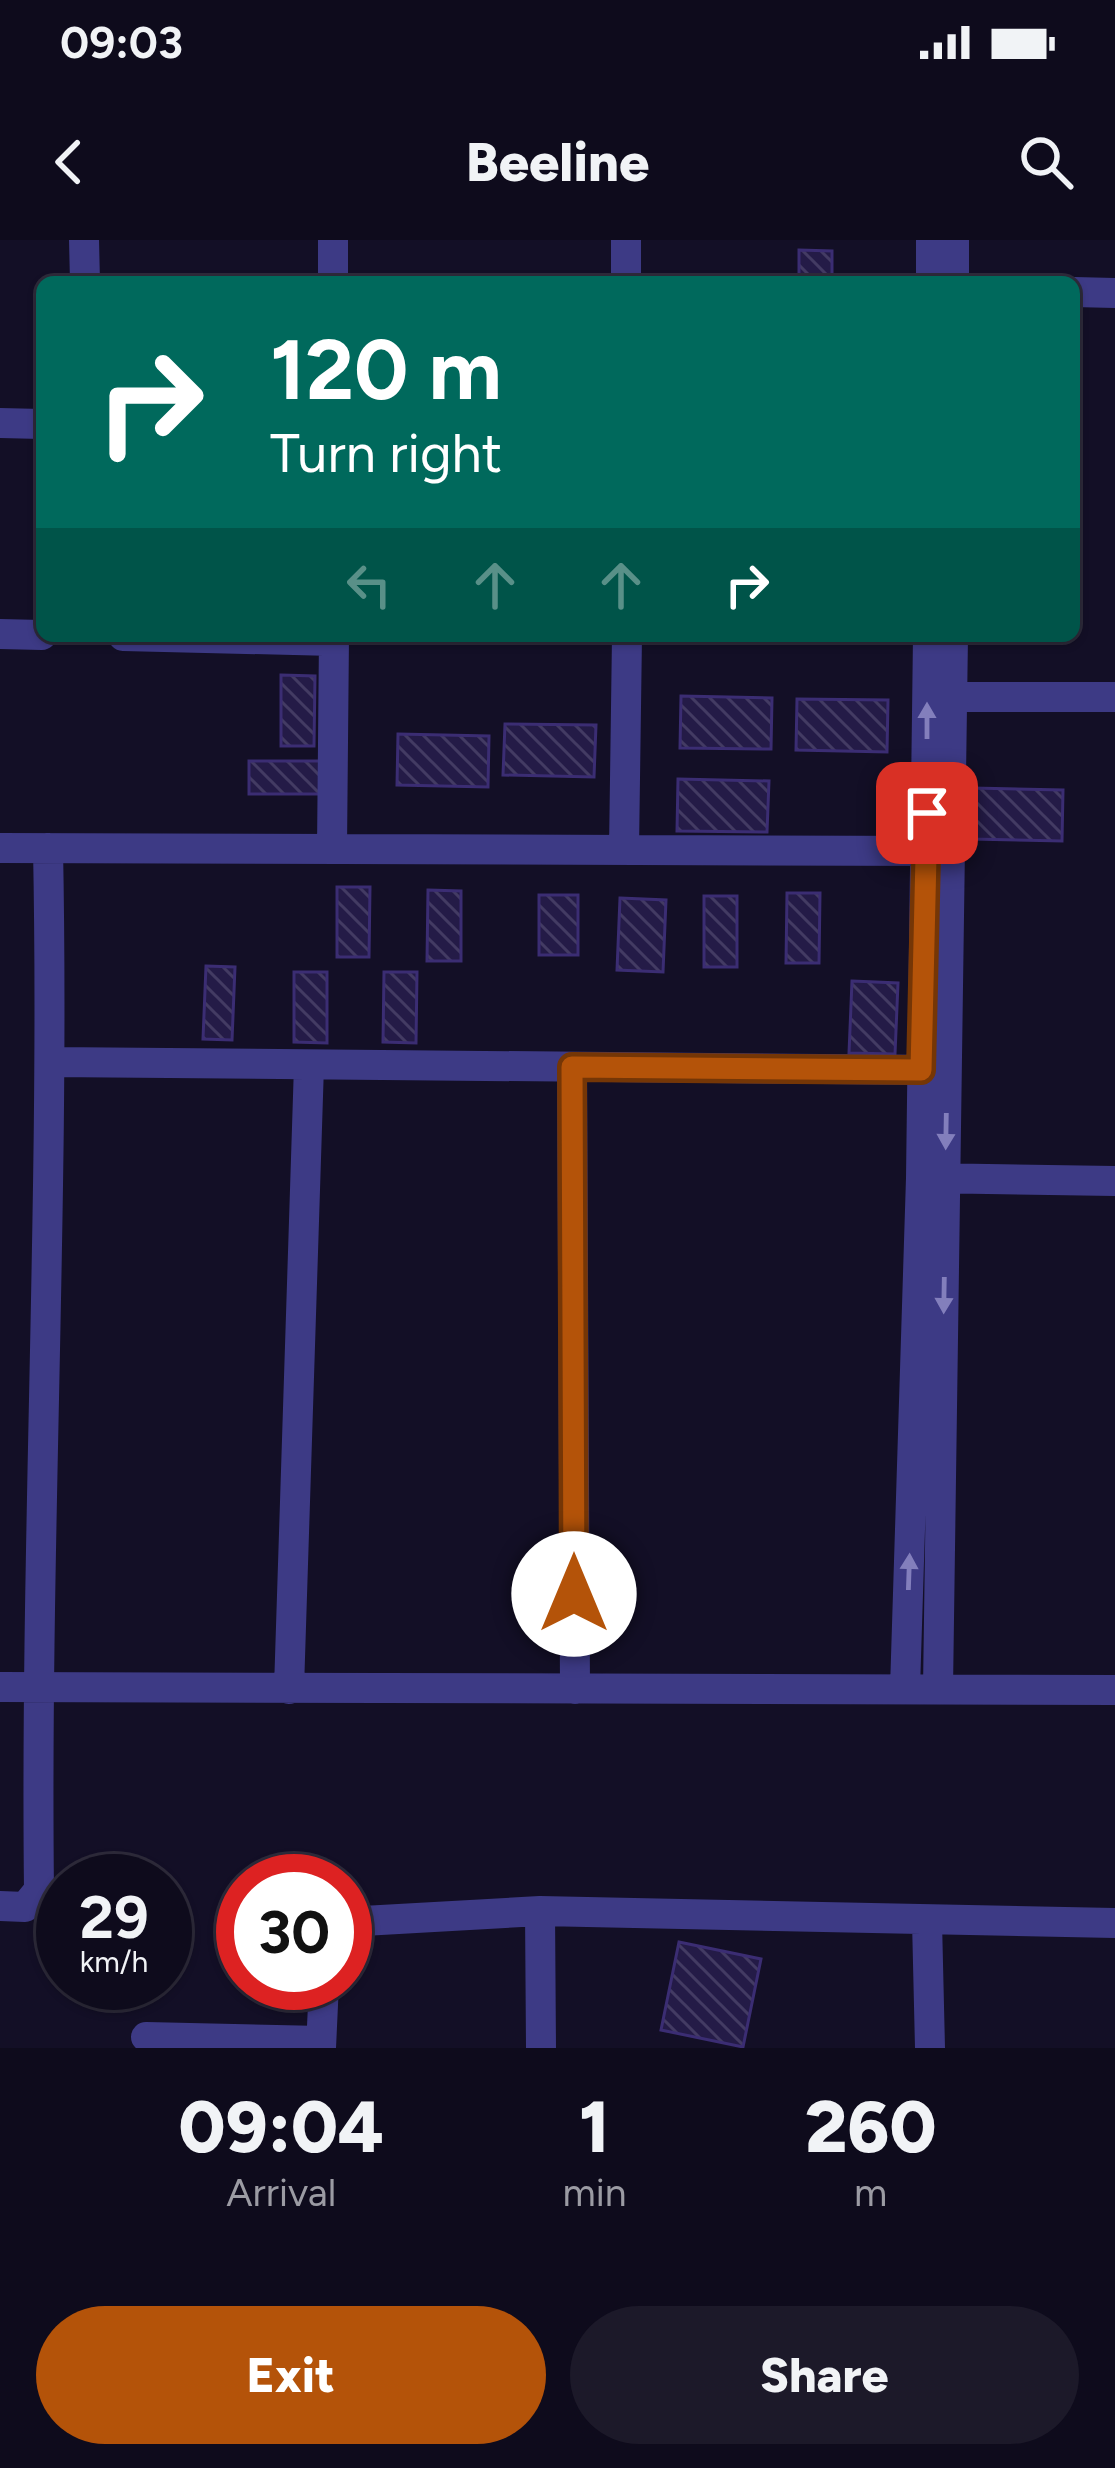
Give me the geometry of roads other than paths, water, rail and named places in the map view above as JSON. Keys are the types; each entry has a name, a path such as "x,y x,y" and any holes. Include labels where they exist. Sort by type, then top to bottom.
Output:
{"street":[{"path":"84,240 85,276"},
{"path":"333,240 333,276"},
{"path":"626,240 626,276"},
{"path":"931,240 932,276"},
{"path":"954,240 954,276"},
{"path":"1080,292 1115,293"},
{"path":"0,423 36,424"},
{"path":"0,634 36,635"},
{"path":"332,849 334,642"},
{"path":"624,850 627,642"},
{"path":"928,642 939,851"},
{"path":"938,1689 934,1070 939,851 953,697 953,642"},
{"path":"953,697 1115,697"},
{"path":"0,848 939,851"},
{"path":"0,1906 25,1906 40,1890 37,1688 52,1062 48,848"},
{"path":"52,1062 934,1070"},
{"path":"289,1689 310,1065"},
{"path":"572,1067 575,1689"},
{"path":"933,1178 1115,1181"},
{"path":"905,1689 933,1178"},
{"path":"0,1687 1115,1690"},
{"path":"540,1911 541,2048"},
{"path":"372,1920 540,1911 1115,1923"},
{"path":"927,1921 930,2048"},
{"path":"146,2037 321,2044 323,2010"}]}
